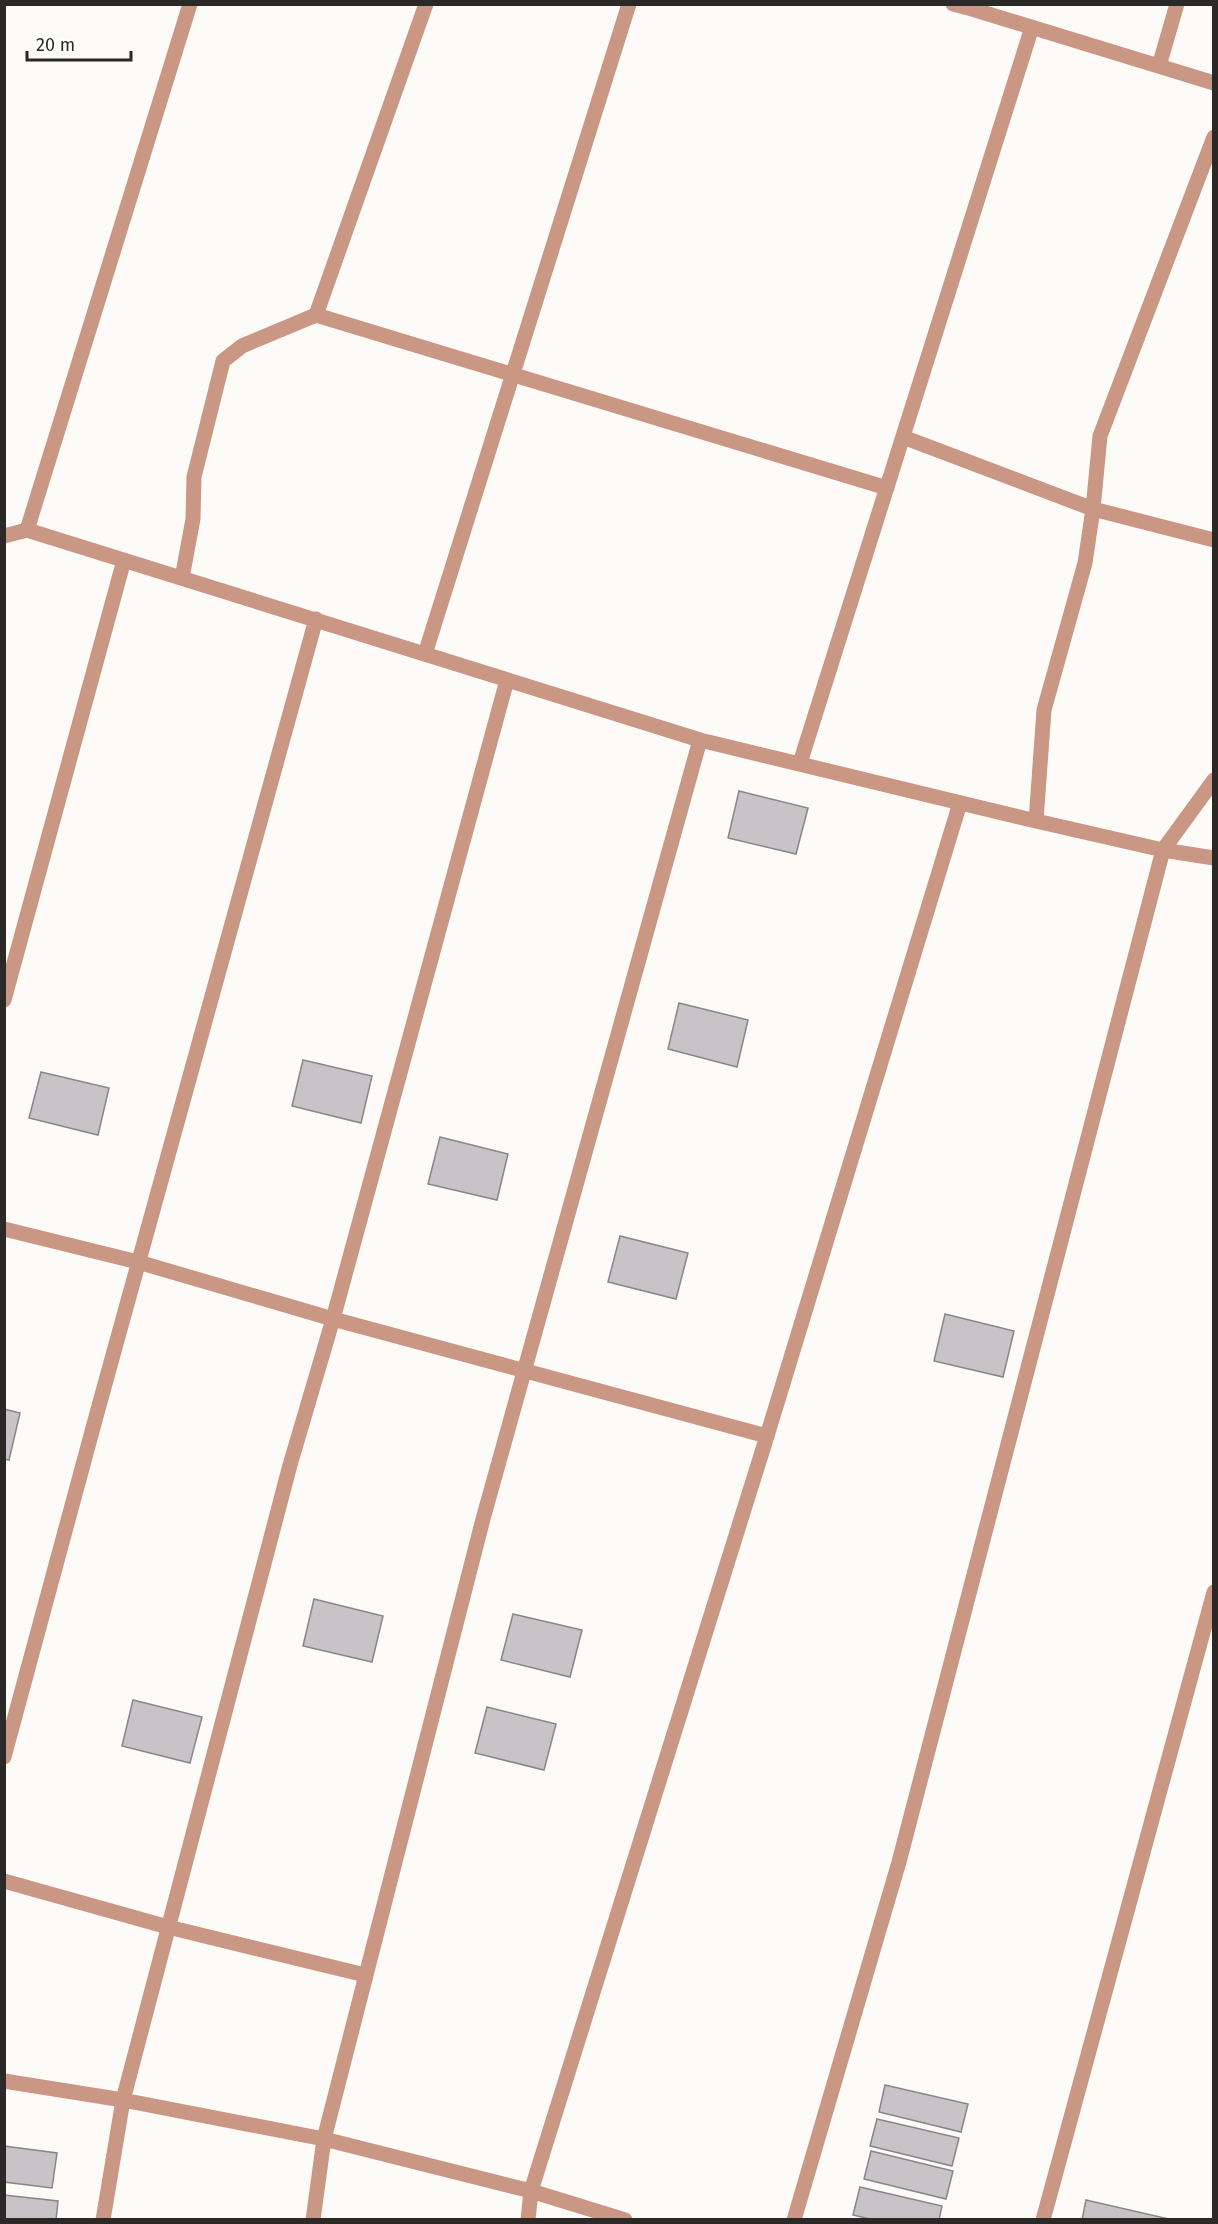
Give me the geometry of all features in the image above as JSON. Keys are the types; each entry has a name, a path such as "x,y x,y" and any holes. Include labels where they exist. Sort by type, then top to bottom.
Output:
{"street":[{"path":"27,530 190,4"},
{"path":"316,315 426,4"},
{"path":"425,654 629,4"},
{"path":"953,4 1214,83"},
{"path":"1159,66 1178,4"},
{"path":"800,763 1032,27"},
{"path":"1036,821 1044,710 1085,563 1100,436 1214,137"},
{"path":"182,578 193,519 194,477 223,361 242,346 316,315 887,488"},
{"path":"903,437 1093,509 1214,540"},
{"path":"4,536 27,530 700,740 1036,821 1163,850 1214,858"},
{"path":"4,1000 124,560"},
{"path":"4,1757 316,619"},
{"path":"103,2220 123,2100 168,1927 287,1476 333,1319 507,680"},
{"path":"313,2220 324,2139 480,1530 700,740"},
{"path":"794,2220 899,1862 1163,850 1214,780"},
{"path":"528,2220 531,2192 767,1436 960,803"},
{"path":"4,1229 138,1262 333,1319 767,1436"},
{"path":"1043,2220 1214,1592"},
{"path":"4,1881 168,1927 365,1975"},
{"path":"4,2081 123,2100 324,2139 531,2192 625,2220"}],"building":[{"path":"739,791 808,808 796,854 728,838"},
{"path":"679,1003 748,1020 737,1067 668,1049"},
{"path":"303,1060 372,1076 361,1123 292,1106"},
{"path":"41,1072 109,1088 98,1135 29,1118"},
{"path":"440,1137 508,1154 497,1200 428,1184"},
{"path":"620,1236 688,1253 676,1299 608,1282"},
{"path":"945,1314 1014,1331 1003,1377 934,1361"},
{"path":"4,1409 20,1413 9,1460 4,1459"},
{"path":"314,1599 383,1616 372,1662 303,1646"},
{"path":"513,1614 582,1630 570,1677 501,1660"},
{"path":"133,1700 202,1717 190,1763 122,1746"},
{"path":"487,1707 556,1724 544,1770 475,1753"},
{"path":"885,2085 968,2104 961,2132 879,2112"},
{"path":"877,2119 959,2138 952,2166 870,2146"},
{"path":"4,2146 57,2153 52,2188 4,2182"},
{"path":"871,2151 953,2171 946,2199 864,2179"},
{"path":"860,2187 942,2206 939,2220 874,2220 853,2215"},
{"path":"4,2195 58,2201 56,2220 4,2220"},
{"path":"1086,2200 1169,2219 1169,2220 1082,2220"}]}
